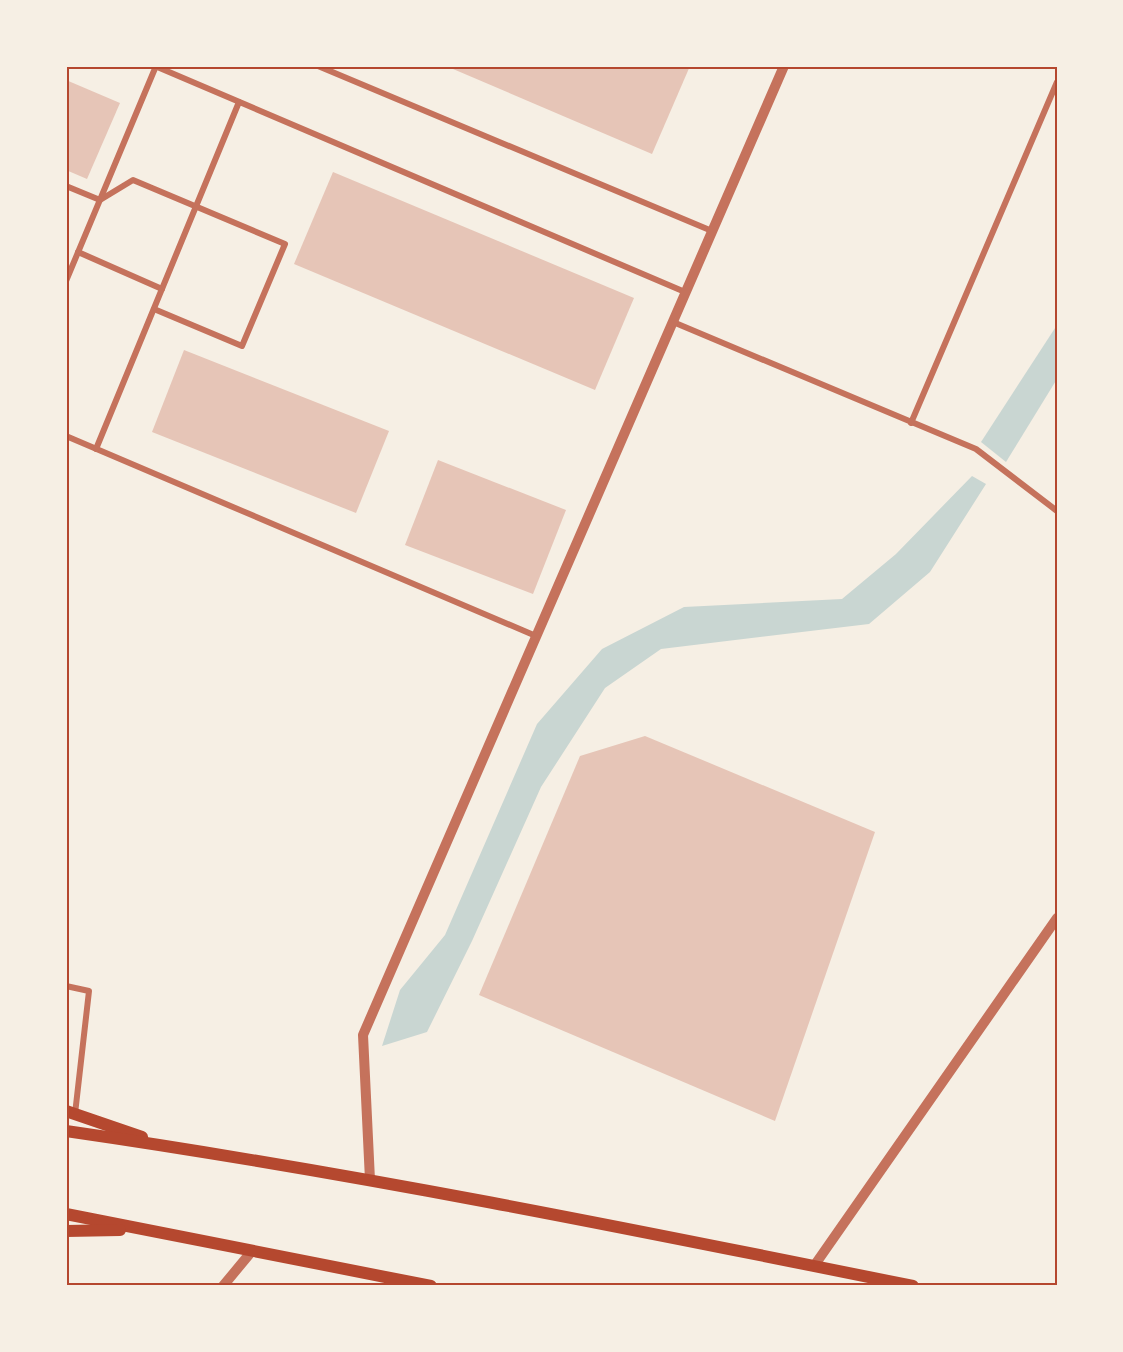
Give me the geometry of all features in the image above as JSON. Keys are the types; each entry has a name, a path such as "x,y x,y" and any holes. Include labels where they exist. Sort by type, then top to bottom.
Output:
{"main road":[{"path":"70,1112 171,1146"},
{"path":"66,1131 171,1146 370,1180 913,1286"},
{"path":"66,1214 431,1286"},
{"path":"66,1231 145,1229"}],"street":[{"path":"66,281 68,271 155,66 685,292"},
{"path":"318,66 712,231"},
{"path":"370,1180 363,1035 784,66"},
{"path":"911,423 1057,81"},
{"path":"96,449 239,102"},
{"path":"100,200 133,180 285,244 242,346 154,309"},
{"path":"66,186 100,200"},
{"path":"78,252 162,289"},
{"path":"672,322 976,450 1057,511"},
{"path":"66,436 536,636"},
{"path":"814,1266 1057,918"},
{"path":"66,986 89,991 70,1112"},
{"path":"223,1286 252,1251"}],"shaded area":[{"path":"1057,325 1057,379 1006,462 981,442"},
{"path":"972,476 986,484 930,572 869,624 661,649 605,688 541,787 472,941 427,1032 382,1046 400,990 445,935 537,724 602,649 684,607 842,599 896,554"}],"building":[{"path":"446,66 690,66 652,154"},
{"path":"66,80 120,103 87,179 66,170"},
{"path":"333,172 634,298 595,390 294,264"},
{"path":"184,350 389,431 356,513 152,432"},
{"path":"438,460 566,510 533,594 405,545"},
{"path":"645,736 875,832 775,1121 479,995 580,756"}]}
